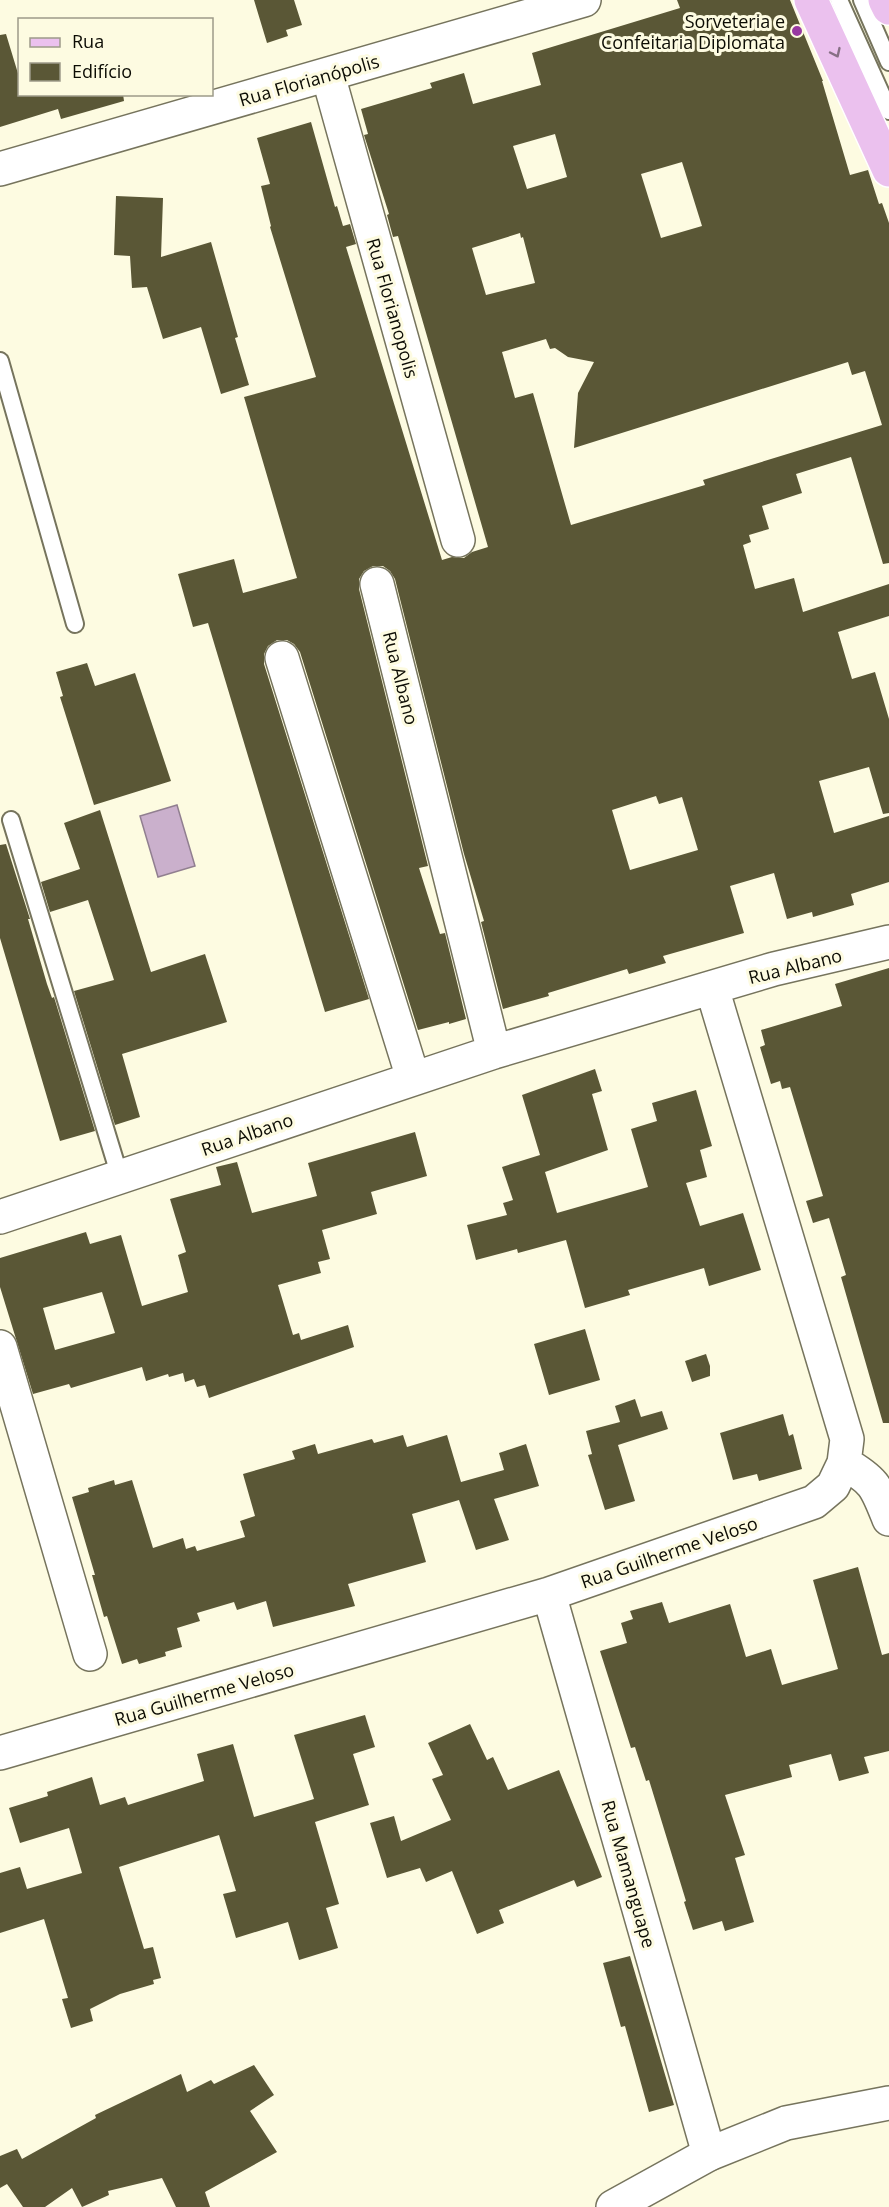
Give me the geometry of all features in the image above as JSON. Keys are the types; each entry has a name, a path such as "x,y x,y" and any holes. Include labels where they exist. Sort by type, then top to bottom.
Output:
{"main road":[{"path":"811,0 889,170"},
{"path":"885,0 889,8"}],"street":[{"name":"Rua Florianópolis","path":"0,169 584,0"},
{"name":"Rua Florianopolis","path":"328,75 458,540"},
{"name":"Rua Albano","path":"377,584 494,1052"},
{"path":"282,658 413,1078"},
{"name":"Rua Albano","path":"0,1217 494,1052 774,969 889,942"},
{"name":"Rua Guilherme Veloso","path":"0,1753 549,1594 814,1502 833,1486 844,1463 847,1439 712,988"},
{"path":"0,1347 90,1654"},
{"path":"844,1463 863,1474 876,1487 889,1519"},
{"name":"Rua Mamanguape","path":"549,1594 710,2154"},
{"path":"613,2207 710,2154 786,2123 889,2103"}],"lane":[{"path":"839,0 889,111"},
{"path":"862,0 889,62"},
{"path":"0,361 75,624"},
{"path":"11,820 120,1177"}],"shaded area":[{"path":"177,805 195,866 158,877 140,816"}],"building":[{"path":"254,0 294,0 302,25 286,30 288,36 267,43"},
{"path":"677,0 790,0 823,81 850,175 868,170 879,204 882,203 889,223 889,563 883,564 851,457 796,474 802,493 762,506 769,529 749,535 751,542 743,545 755,589 794,578 803,612 889,584 889,616 838,632 852,679 875,672 889,719 889,813 883,814 869,767 819,781 834,833 889,816 889,882 851,894 854,905 813,917 812,912 787,919 774,873 730,886 744,933 663,956 666,963 629,974 627,969 503,1009 481,922 484,921 464,854 395,579 383,566 373,566 364,571 359,579 359,589 428,866 419,868 440,934 445,933 466,1019 418,1030 300,652 294,644 287,640 277,640 268,646 264,654 264,664 369,999 325,1012 208,623 193,627 178,574 234,559 243,593 297,578 244,397 316,377 270,227 261,186 270,184 257,138 311,122 335,207 337,206 343,226 350,224 356,244 346,247 442,560 452,557 464,558 472,552 488,547 398,236 393,237 387,215 389,214 364,135 368,134 361,109 432,88 430,83 464,73 473,104 541,85 532,53 680,8","holes":["555,134 567,177 527,189 513,146","682,162 702,226 661,238 641,174","520,233 535,283 486,295 472,248","546,339 550,349 555,348 568,357 594,362 578,393 574,448 848,362 852,375 865,371 882,425 703,480 705,485 571,525 533,393 515,398 502,352","656,796 659,804 682,797 698,850 630,870 612,810"]},
{"path":"6,34 18,73 18,96 123,96 124,101 61,119 58,109 0,127 0,35"},
{"path":"116,196 163,198 161,257 211,242 249,385 221,394 201,327 163,339 147,287 132,288 130,256 114,255"},
{"path":"87,663 95,686 135,673 171,781 94,805 60,697 63,696 56,672"},
{"path":"100,810 151,972 205,954 227,1022 122,1054 140,1117 115,1125 74,991 114,980 88,900 50,912 41,882 80,869 64,823"},
{"path":"6,844 30,919 28,919 47,984 52,998 54,997 95,1131 60,1141 0,938 0,845"},
{"path":"889,968 889,1423 883,1423 841,1277 846,1275 829,1218 813,1223 806,1201 823,1196 790,1087 782,1089 780,1081 771,1084 760,1047 765,1045 761,1030 842,1006 835,984"},
{"path":"595,1069 602,1091 592,1094 608,1150 545,1172 557,1213 648,1187 631,1129 657,1121 652,1103 696,1090 712,1146 700,1150 707,1177 686,1183 700,1226 743,1213 761,1270 709,1286 704,1268 628,1290 630,1295 585,1308 566,1240 518,1253 517,1249 476,1260 467,1225 507,1215 503,1203 513,1200 502,1167 540,1155 522,1095"},
{"path":"415,1132 427,1176 371,1192 377,1214 322,1230 330,1259 318,1262 321,1273 278,1285 293,1335 299,1333 301,1340 348,1325 354,1347 209,1398 205,1385 197,1387 194,1379 185,1382 183,1373 169,1377 168,1374 146,1381 142,1367 71,1388 69,1384 33,1394 0,1287 0,1258 86,1232 90,1244 121,1235 142,1306 188,1292 178,1255 186,1252 170,1199 221,1185 216,1167 237,1162 252,1213 317,1196 308,1163","holes":["102,1292 115,1333 55,1350 43,1308"]},
{"path":"585,1329 600,1380 549,1395 534,1344"},
{"path":"706,1354 710,1376 692,1382 685,1361"},
{"path":"635,1399 641,1417 662,1411 668,1429 618,1445 635,1501 605,1510 588,1455 592,1454 586,1431 620,1422 615,1406"},
{"path":"783,1414 789,1436 793,1434 802,1469 759,1481 757,1474 733,1480 720,1433"},
{"path":"403,1435 407,1447 447,1435 461,1482 504,1470 499,1453 526,1444 539,1486 494,1499 509,1540 476,1550 459,1500 412,1514 426,1562 348,1584 355,1606 273,1627 266,1601 237,1610 234,1602 197,1613 200,1621 177,1628 182,1647 165,1652 166,1656 139,1664 137,1659 122,1664 107,1616 104,1617 92,1575 95,1575 72,1497 89,1492 88,1488 114,1480 115,1485 132,1480 153,1548 183,1538 186,1549 195,1546 197,1551 245,1537 240,1521 255,1516 243,1474 295,1459 292,1451 315,1444 318,1454 372,1439 374,1443"},
{"path":"858,1567 882,1655 889,1653 889,1751 864,1757 869,1773 839,1781 831,1754 789,1765 792,1777 725,1795 745,1855 735,1858 754,1922 725,1931 722,1921 693,1930 649,1780 646,1781 635,1747 631,1748 600,1651 627,1643 621,1623 633,1619 630,1611 662,1602 669,1623 730,1604 746,1657 771,1649 782,1685 838,1669 813,1580"},
{"path":"365,1715 375,1747 353,1754 369,1805 315,1822 339,1904 326,1908 338,1948 299,1960 288,1922 236,1938 223,1894 236,1891 219,1835 119,1867 144,1949 153,1947 161,1978 153,1980 154,1984 120,1994 90,2009 93,2021 71,2028 62,1999 68,1998 44,1919 0,1933 0,1873 20,1867 27,1889 82,1873 69,1828 20,1843 9,1808 48,1796 47,1792 92,1777 100,1805 125,1797 128,1805 204,1781 197,1754 233,1744 254,1817 314,1799 294,1735"},
{"path":"470,1724 487,1760 493,1757 508,1790 559,1770 602,1877 577,1887 574,1880 499,1910 504,1923 477,1934 452,1871 426,1882 420,1868 387,1878 370,1823 394,1816 401,1841 451,1820 432,1779 443,1775 428,1743"},
{"path":"630,1956 674,2105 649,2112 625,2026 621,2027 603,1963"},
{"path":"254,2065 274,2095 250,2111 277,2152 205,2192 210,2207 176,2207 162,2178 108,2191 109,2195 82,2207 72,2188 45,2207 23,2207 7,2184 0,2188 0,2156 17,2149 22,2159 96,2118 95,2115 181,2074 187,2092 211,2080 214,2084"}],"place":[{"name":"Sorveteria e Confeitaria Diplomata","path":"797,31"}]}
